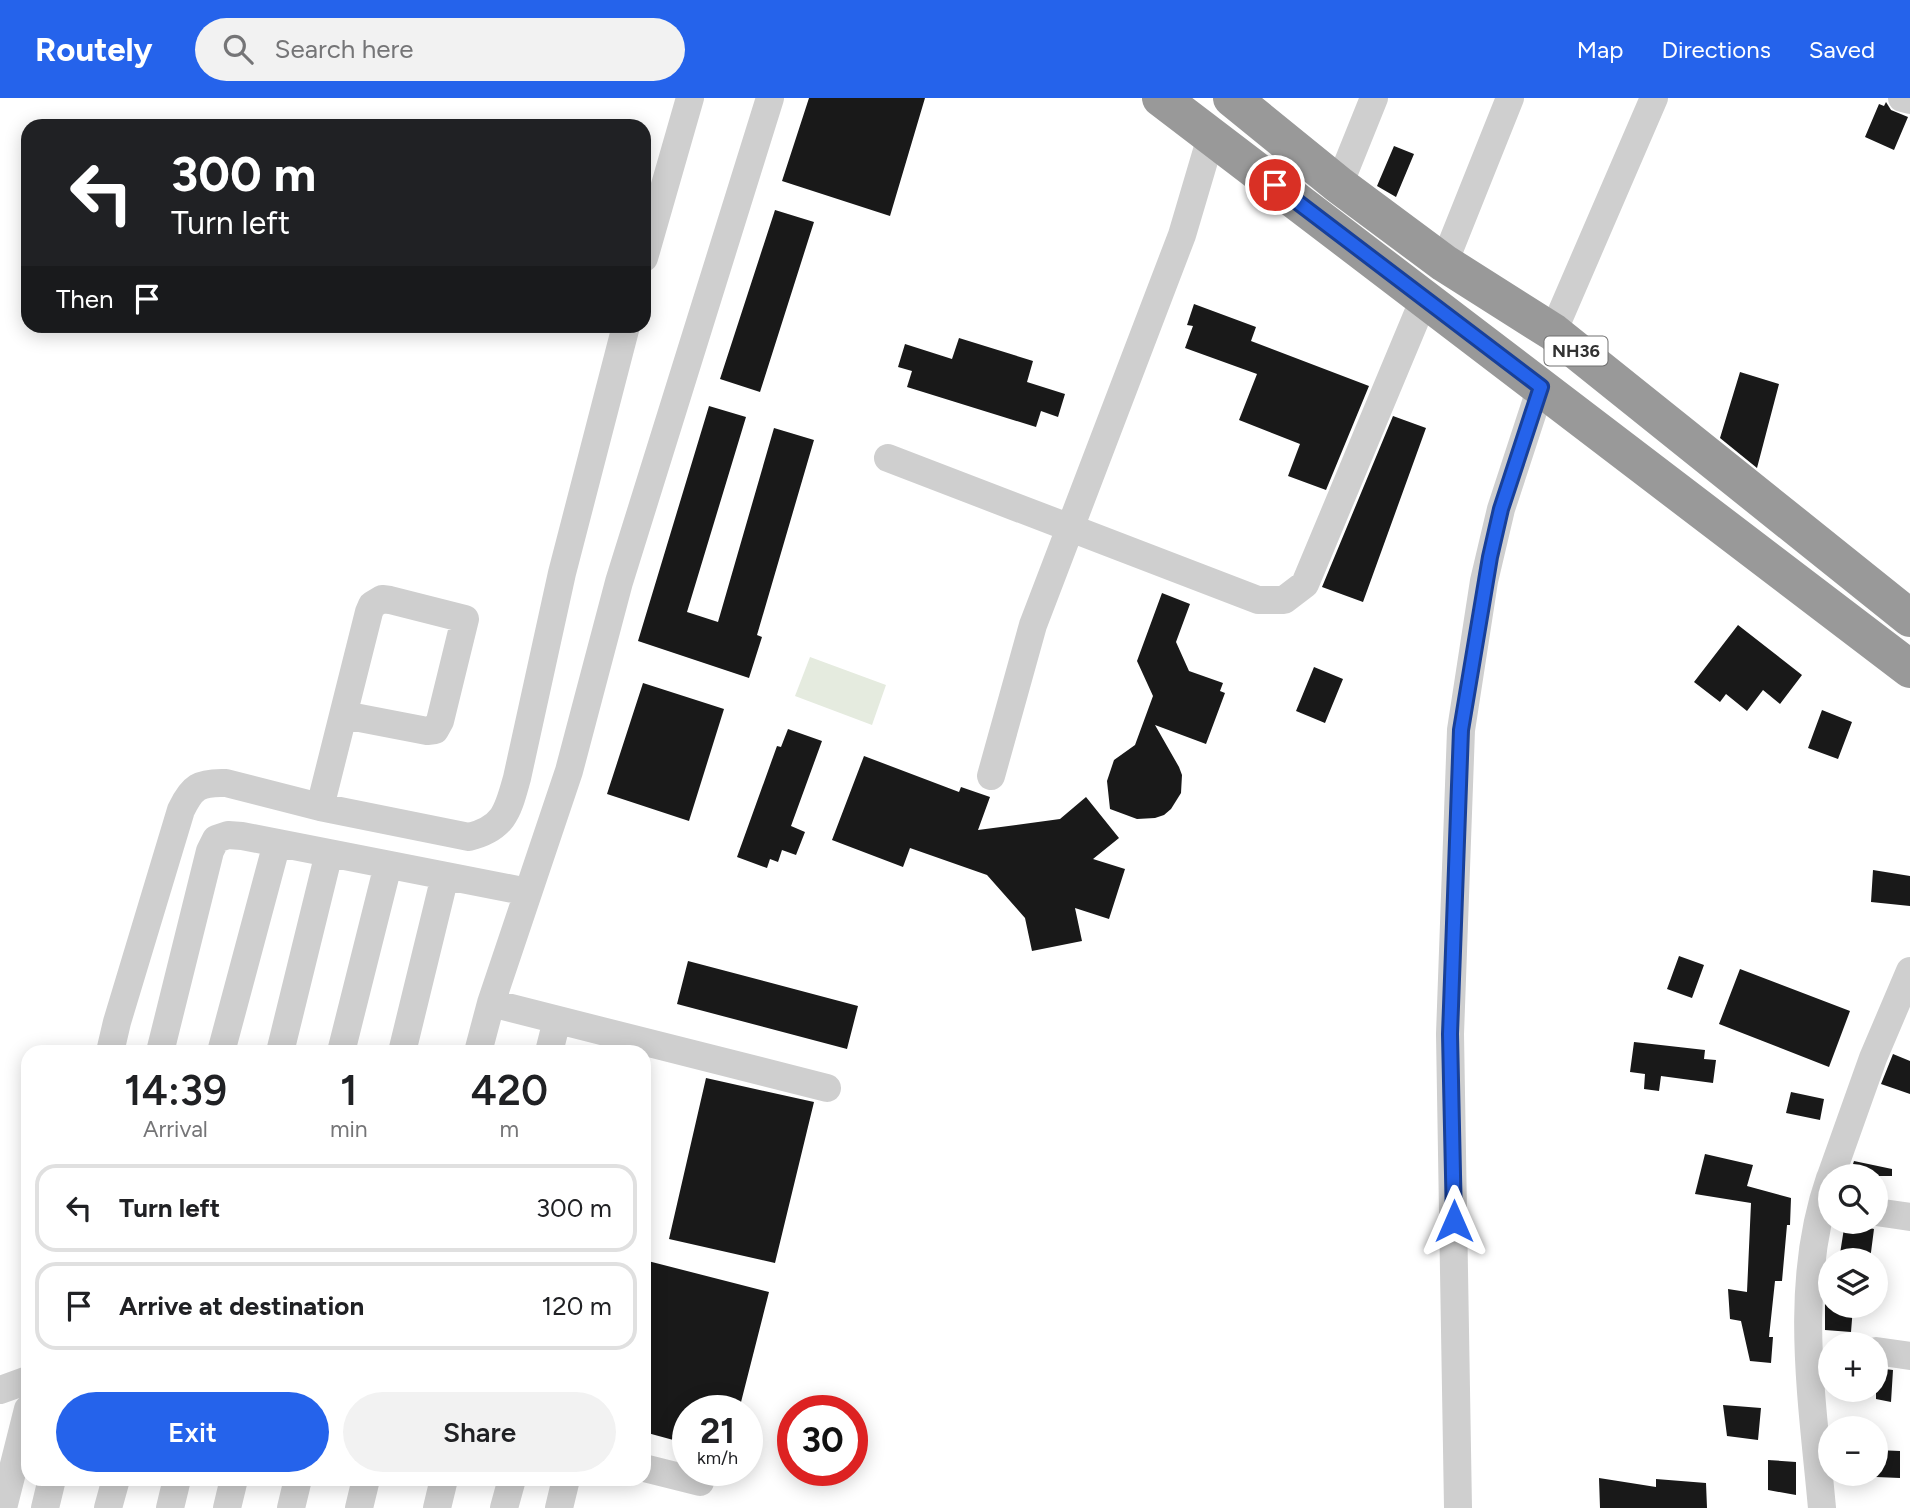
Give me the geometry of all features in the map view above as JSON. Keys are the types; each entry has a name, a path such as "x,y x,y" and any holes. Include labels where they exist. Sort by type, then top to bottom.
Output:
{"highway":[{"name":"NH36","path":"1161,98 1910,669"},
{"name":"NH36","path":"1233,99 1444,263 1553,332 1910,618"}],"street":[{"path":"651,234 690,98"},
{"path":"480,1045 491,1003 569,771 619,582 770,98"},
{"path":"1339,184 1374,98"},
{"path":"1444,263 1510,98"},
{"path":"1553,332 1654,98"},
{"path":"1902,98 1910,100"},
{"path":"991,776 1033,625 1182,235 1211,136"},
{"path":"888,458 1258,600 1284,600 1305,584 1424,299"},
{"path":"112,1045 180,810 190,792 201,785 212,782 226,783 320,807 469,837 487,833 508,809 562,573 624,333"},
{"path":"1458,1508 1450,1034 1461,730 1490,557 1501,509 1541,387"},
{"path":"320,807 369,612 377,601 390,600 465,619 440,721 435,730 427,731 344,715"},
{"path":"162,1045 210,851 216,839 228,835 277,843 528,892"},
{"path":"223,1045 277,843"},
{"path":"282,1045 329,853"},
{"path":"343,1045 388,865"},
{"path":"404,1045 445,876"},
{"path":"1837,1164 1873,1058 1910,971"},
{"path":"491,1003 557,1020 615,1043"},
{"path":"551,1045 557,1020"},
{"path":"651,1051 827,1088"},
{"path":"1888,1214 1910,1217"},
{"path":"1818,1227 1813,1245 1818,1332"},
{"path":"1888,1353 1910,1356"},
{"path":"0,1390 21,1382"},
{"path":"1820,1402 1822,1508"},
{"path":"4,1508 21,1438"},
{"path":"651,1470 672,1475"},
{"path":"45,1508 50,1486"},
{"path":"108,1508 114,1486"},
{"path":"170,1508 175,1486"},
{"path":"227,1508 232,1486"},
{"path":"291,1508 296,1486"},
{"path":"359,1508 364,1486"},
{"path":"437,1508 442,1486"},
{"path":"504,1508 510,1486"},
{"path":"559,1508 564,1486"}],"shaded area":[{"path":"810,657 886,685 872,725 795,696"}],"building":[{"path":"809,98 925,98 890,216 782,181"},
{"path":"1886,102 1891,110 1908,117 1894,150 1865,137 1879,104 1884,106"},
{"path":"1394,146 1414,154 1396,197 1377,186"},
{"path":"775,210 814,222 760,392 720,379"},
{"path":"1194,304 1256,327 1251,341 1369,386 1326,490 1288,476 1300,444 1239,420 1257,374 1185,348 1193,326 1187,325"},
{"path":"959,338 1033,361 1027,382 1065,394 1058,417 1041,411 1036,427 907,387 912,371 898,367 905,344 952,359"},
{"path":"1740,372 1779,384 1757,468 1720,438"},
{"path":"709,406 746,417 687,612 718,622 774,428 814,440 757,635 762,637 749,678 638,641"},
{"path":"1393,416 1426,428 1363,602 1322,587"},
{"path":"1162,593 1190,604 1176,642 1189,671 1223,683 1220,691 1225,693 1206,744 1155,725 1179,767 1182,775 1181,793 1164,815 1137,819 1110,809 1107,781 1114,760 1135,745 1153,696 1137,661"},
{"path":"1738,625 1802,675 1780,704 1763,690 1747,711 1726,694 1720,702 1694,682"},
{"path":"1314,667 1343,679 1325,723 1296,711"},
{"path":"643,683 724,709 689,821 607,794"},
{"path":"1822,710 1852,722 1838,759 1808,748"},
{"path":"788,729 822,741 791,826 805,832 796,855 782,850 778,862 770,859 767,868 737,857 777,746 781,747"},
{"path":"864,756 959,792 961,787 990,797 978,830 1060,819 1086,797 1119,838 1093,859 1125,869 1109,919 1075,908 1082,941 1032,951 1025,918 987,875 910,848 903,867 832,840"},
{"path":"1873,870 1910,876 1910,906 1871,902"},
{"path":"1679,956 1704,965 1692,998 1667,989"},
{"path":"688,961 858,1006 847,1049 677,1004"},
{"path":"1740,969 1850,1011 1829,1067 1719,1024"},
{"path":"1634,1042 1705,1050 1704,1059 1716,1060 1713,1083 1661,1076 1659,1091 1644,1089 1645,1074 1630,1072"},
{"path":"1893,1054 1910,1061 1910,1094 1881,1084"},
{"path":"706,1078 814,1102 775,1263 669,1239"},
{"path":"1791,1092 1824,1099 1820,1120 1786,1113"},
{"path":"1705,1154 1753,1165 1747,1186 1791,1198 1782,1281 1775,1281 1769,1337 1773,1337 1771,1363 1750,1361 1741,1321 1730,1319 1728,1289 1747,1292 1751,1203 1695,1194"},
{"path":"1843,1234 1873,1234 1872,1248 1841,1248"},
{"path":"651,1262 769,1292 743,1395 672,1395 672,1440 651,1434"},
{"path":"1825,1318 1852,1318 1851,1332 1825,1330"},
{"path":"1888,1369 1893,1370 1891,1402 1888,1401"},
{"path":"1723,1405 1761,1408 1758,1440 1727,1436"},
{"path":"1888,1450 1900,1451 1900,1478 1888,1478"},
{"path":"1768,1460 1796,1462 1796,1495 1768,1490"},
{"path":"1599,1478 1656,1487 1656,1479 1706,1483 1707,1508 1600,1508"}],"route":[{"path":"1275,185 1541,387 1501,509 1484,581 1461,730 1450,1034 1454,1221"}]}
